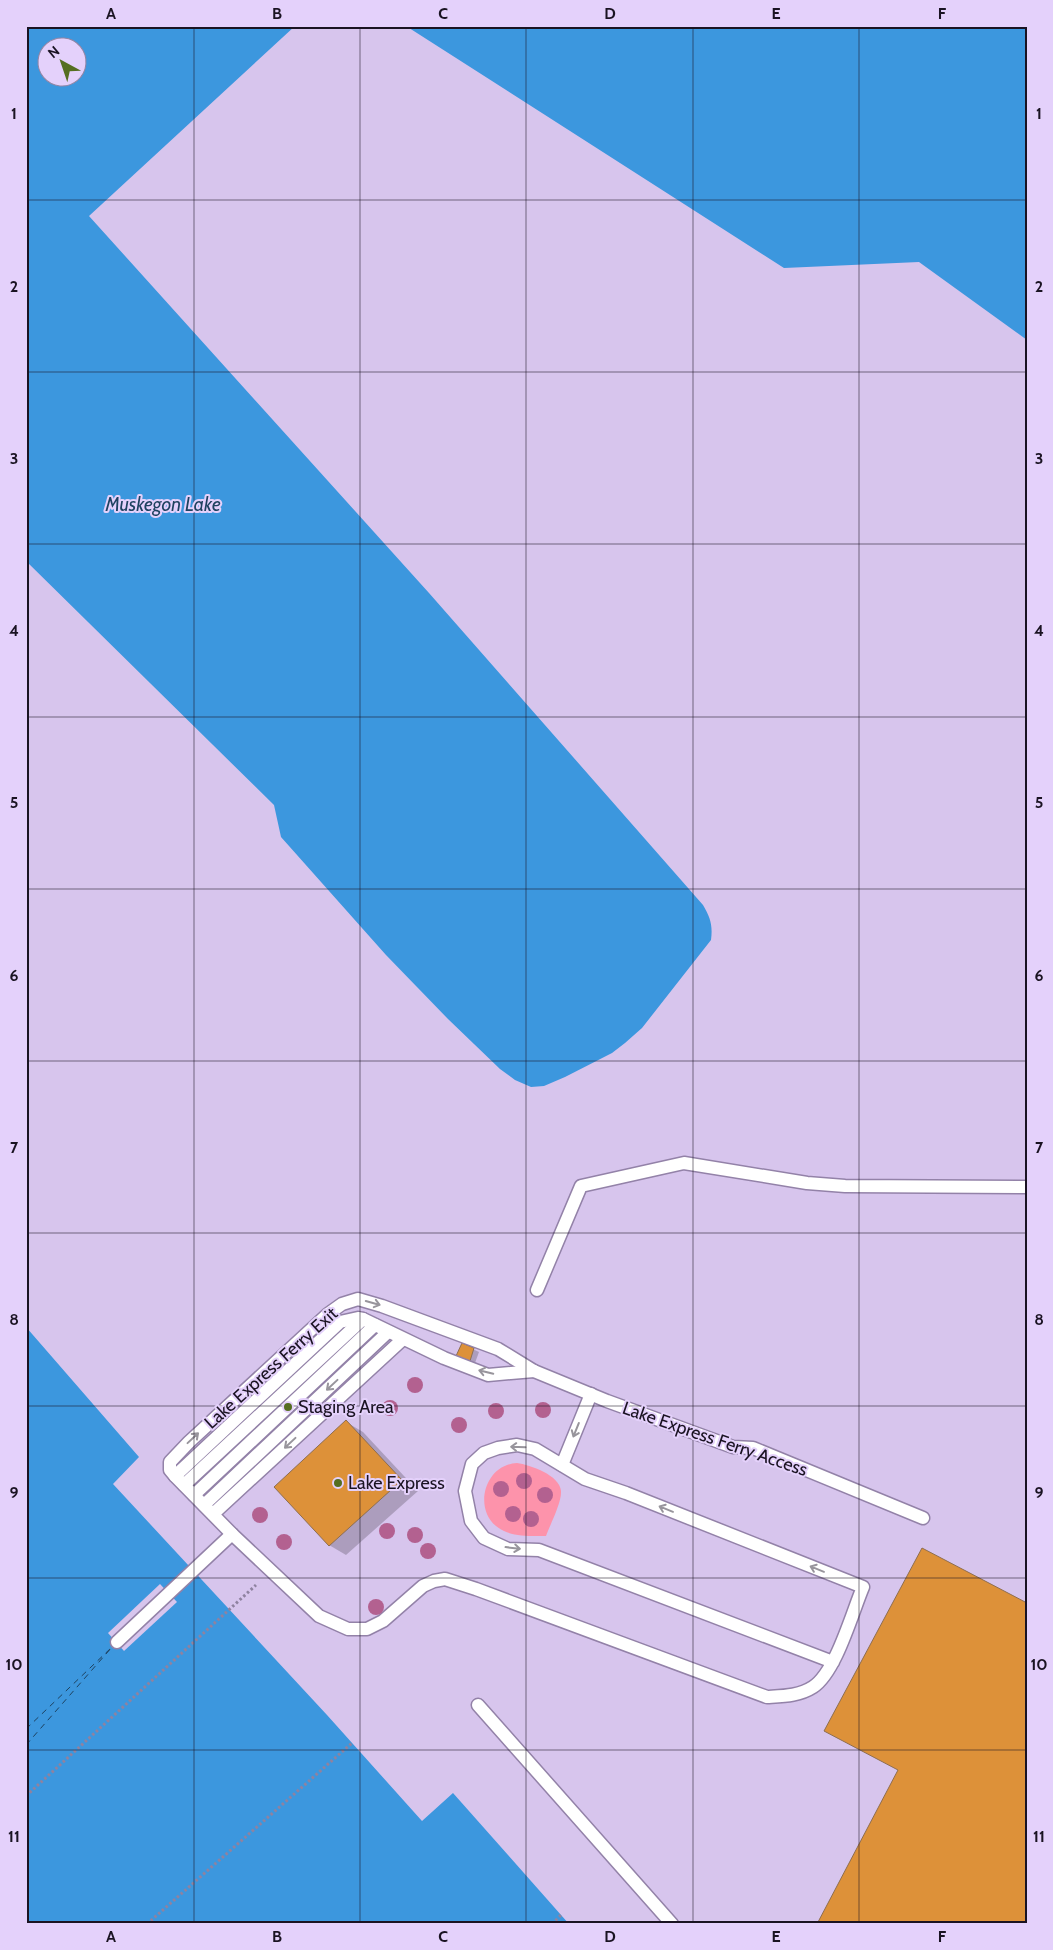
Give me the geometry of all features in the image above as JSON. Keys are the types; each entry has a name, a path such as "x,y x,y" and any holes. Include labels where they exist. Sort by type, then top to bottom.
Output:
{"lane":[{"path":"537,1290 581,1186 684,1163 807,1183 845,1186 1027,1187"},
{"name":"Lake Express Ferry Exit","path":"179,1480 170,1470 170,1462 188,1442 328,1314 342,1304 358,1299 391,1309 498,1349 534,1371"},
{"path":"179,1480 199,1453 344,1327 358,1318 444,1358 488,1375 534,1371"},
{"path":"194,1495 376,1325"},
{"path":"179,1480 201,1468 344,1327"},
{"path":"213,1514 225,1494 388,1332"},
{"path":"204,1505 225,1494 403,1339"},
{"name":"Lake Express Ferry Access","path":"534,1371 733,1448 753,1448 923,1518"},
{"path":"562,1465 590,1394"},
{"path":"179,1480 232,1534 319,1616 348,1629 367,1629 383,1621 423,1586 434,1581 445,1580 476,1588 767,1697 792,1696 813,1688 825,1676 833,1662 863,1587 626,1493 585,1479 535,1448 517,1445 498,1448 484,1453 472,1464 465,1491 471,1521 484,1538 508,1549 538,1550 833,1662"},
{"path":"117,1642 232,1534"},
{"path":"478,1705 672,1924"}],"path":[{"path":"26,1796 272,1570"},
{"path":"147,1924 352,1742"},
{"path":"552,1924 561,1915"}],"shaded area":[{"path":"517,1463 544,1472 556,1480 559,1485 561,1491 560,1501 546,1536 525,1536 509,1533 494,1524 487,1514 484,1503 489,1481 496,1472 505,1466"}],"water":[{"name":"Muskegon Lake","path":"26,26 295,26 89,216 429,593 703,905 710,921 712,930 711,940 642,1028 625,1043 612,1053 565,1077 544,1086 531,1087 515,1080 500,1069 386,955 281,837 274,805 26,561"},
{"path":"406,26 1027,26 1027,340 919,262 784,268"},
{"path":"26,1327 139,1457 113,1484 327,1715 422,1821 453,1793 569,1924 26,1924"}],"pier":[{"path":"160,1584 177,1602 124,1651 108,1633"}],"building":[{"path":"462,1343 474,1348 470,1361 456,1356"},
{"name":"Lake Express","path":"346,1420 402,1480 329,1546 274,1487"},
{"path":"922,1548 1027,1603 1027,1924 817,1924 898,1770 824,1731"}],"ferry route":[{"path":"26,1745 113,1646"},
{"path":"26,1729 111,1648"}],"place":[{"name":"Staging Area","path":"288,1407"},
{"name":"Lake Express","path":"338,1483"}]}
